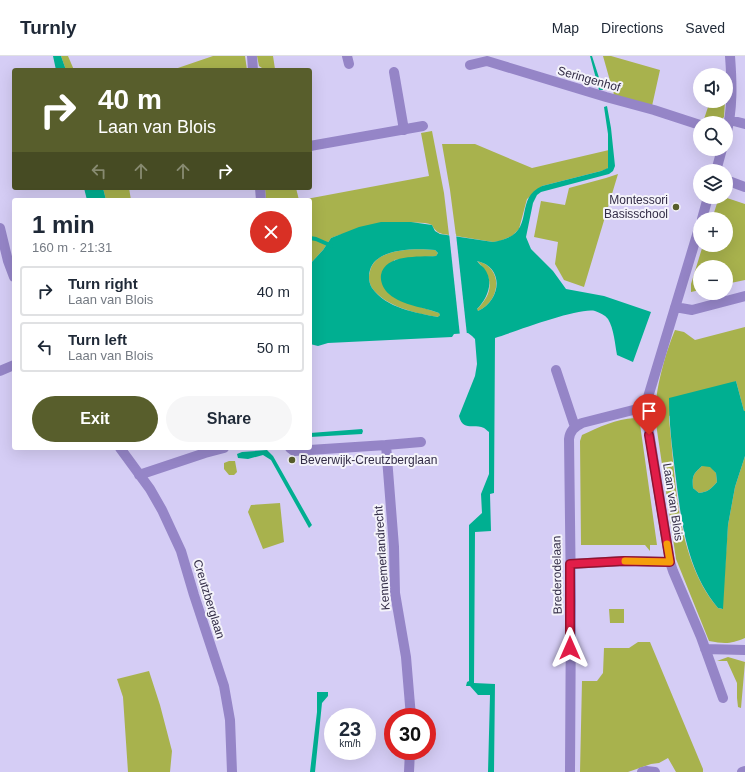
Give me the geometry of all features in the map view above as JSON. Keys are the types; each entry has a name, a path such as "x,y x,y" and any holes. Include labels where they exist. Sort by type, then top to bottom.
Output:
{"street":[{"path":"252,56 253,68"},
{"path":"730,56 732,81 730,116"},
{"name":"Seringenhof","path":"470,65 487,61 606,98 654,110 693,123"},
{"path":"394,72 404,130"},
{"path":"733,121 745,124"},
{"path":"312,146 423,126"},
{"path":"733,183 745,187"},
{"path":"0,228 12,271"},
{"name":"Laan van Blois","path":"693,248 645,406 670,562 723,698"},
{"path":"675,307 692,310 745,296"},
{"path":"0,371 12,366"},
{"path":"556,370 575,427 582,423 645,406"},
{"name":"Brederodelaan","path":"570,772 569,439 570,434 575,427"},
{"path":"312,450 421,442"},
{"name":"Kennemerlandrecht","path":"386,445 394,547 395,593 406,657 410,708"},
{"name":"Creutzberglaan","path":"121,450 150,489 162,510 181,551 224,686 230,720 232,772"},
{"path":"139,475 216,450"},
{"path":"293,450 309,450"},
{"path":"570,564 624,561 670,562"},
{"path":"705,649 745,650"},
{"path":"409,772 410,760"},
{"path":"642,772 646,770 656,772"}],"shaded area":[{"path":"53,56 61,56 65,68 56,68"},
{"path":"61,56 68,56 73,68 65,68"},
{"path":"213,56 245,56 247,68 178,68"},
{"path":"257,56 273,56 275,68 262,68 259,66"},
{"path":"590,56 592,56 603,90 599,90"},
{"path":"603,56 611,56 660,70 652,106 614,95"},
{"path":"607,106 615,166 613,171 609,174 541,192 537,195 533,203 526,237 531,249 553,271 566,289 604,296 651,312 633,362 617,355 612,327 608,319 601,313 595,311 561,316 495,338 494,493 490,494 491,531 475,532 474,683 495,684 494,772 488,772 490,695 478,695 470,686 466,686 467,682 469,681 469,525 482,513 481,494 489,474 489,432 484,428 466,426 463,424 459,416 475,376 477,364 475,339 468,333 454,334 452,337 328,343 318,346 312,344 312,262 323,250 331,238 359,227 381,222 411,222 432,225 435,231 440,234 493,242 507,238 516,232 521,225 525,208 533,192 542,186 608,168 608,134 604,107","holes":["418,249 435,250 438,253 436,256 412,257 396,260 389,263 384,268 381,275 383,286 389,294 407,304 439,313 440,315 438,317 420,314 393,305 378,295 370,284 369,275 374,263 380,257 388,253","477,261 486,264 496,277 497,284 491,300 486,306 478,311 477,309 487,295 489,279 484,268"]},
{"path":"708,108 725,108 724,116 705,116"},
{"path":"432,131 444,193 449,235 439,233 432,225 413,223 387,226 339,235 331,238 323,250 312,262 312,198 429,176 421,133"},
{"path":"442,144 475,144 532,168 609,150 609,166 607,169 601,171 542,186 527,199 519,229 512,236 493,242 456,236"},
{"path":"618,174 584,287 564,280 555,264 558,242 534,237 541,201 565,205 569,188"},
{"path":"84,190 104,190 106,198 86,198"},
{"path":"104,190 129,190 131,198 106,198"},
{"path":"265,190 296,190 298,198 266,198"},
{"path":"733,200 745,204 745,280 733,283 733,260 698,260 701,252 733,252 733,212 714,212 717,204 733,204"},
{"path":"418,249 435,250 438,253 436,256 394,260 399,300 439,313 439,317 412,312 394,305 378,295 372,288 369,280 369,273 373,263 380,258 397,251"},
{"path":"477,261 486,264 492,270 496,284 495,292 491,300 486,306 478,311 476,310 486,298 490,286 487,273"},
{"path":"693,278 693,292 691,292"},
{"path":"745,327 745,411 736,381 669,416 680,518 686,543 694,567 704,588 718,608 722,609 728,525 735,487 745,456 745,638 728,643 719,643 709,641 676,559 655,417 655,406 661,372 675,330 684,332 695,340"},
{"path":"736,381 745,411 745,456 735,487 728,525 723,609 718,608 707,593 692,561 687,543 680,507 674,462 669,398","holes":["702,466 710,467 716,473 717,482 709,490 699,493 693,488 694,476"]},
{"path":"635,418 640,424 657,545 650,545 650,551 645,545 581,545 580,441 582,435 601,426"},
{"path":"362,429 363,431 362,434 312,437 312,433"},
{"path":"267,450 273,456 312,525 309,528 271,460 263,455 248,459 238,458 237,454 242,452"},
{"path":"235,461 237,472 234,475 229,475 224,469 224,463"},
{"path":"702,466 710,466 716,473 717,482 709,490 699,493 693,488 693,481 695,473"},
{"path":"280,503 284,542 263,549 248,512 251,505"},
{"path":"609,609 624,609 624,623 610,623"},
{"path":"638,642 650,642 703,772 676,772 668,758 659,763 651,764 628,772 580,772 582,681 597,681 603,673 604,648 629,648"},
{"path":"728,657 745,662 741,708 738,707 737,683 727,661 717,661"},
{"path":"149,671 172,751 170,772 128,772 123,697 117,679"},
{"path":"317,692 328,692 328,696 322,703 315,772 310,772 317,712"}],"pier":[{"path":"449,233 456,234 467,335 460,336"}],"waterway":[{"path":"312,238 332,246"}],"slow traffic":[{"path":"625,561 670,562 667,544"}],"place":[{"name":"Montessori Basisschool","path":"676,207"},
{"name":"Beverwijk-Creutzberglaan","path":"292,460"}],"route":[{"path":"570,648 570,564 624,561 670,562 649,435"}]}
